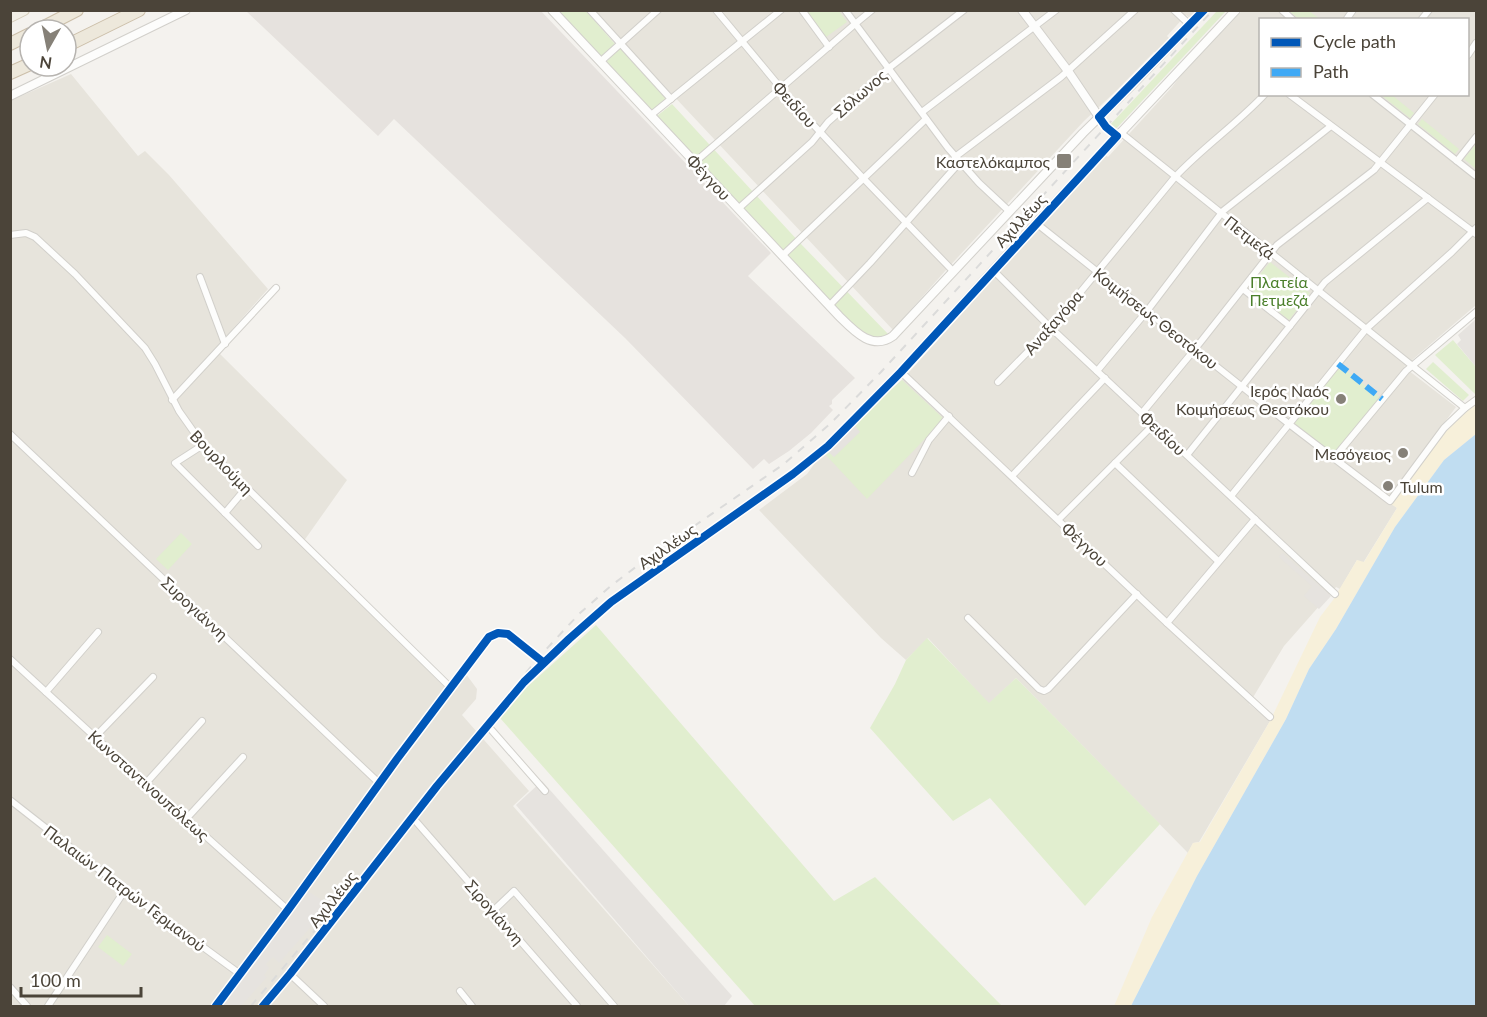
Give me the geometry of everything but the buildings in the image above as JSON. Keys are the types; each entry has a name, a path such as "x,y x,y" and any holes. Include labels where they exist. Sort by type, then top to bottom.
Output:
{"highway":[{"path":"62,18 78,10"},
{"path":"78,32 123,10"},
{"path":"78,40 140,10"}],"main road":[{"path":"10,17 24,10"}],"street":[{"path":"10,96 186,10"},
{"name":"Φέγγου","path":"552,10 829,306 868,341 891,338 953,271"},
{"path":"590,10 671,99"},
{"path":"600,62 658,10"},
{"name":"Φειδίου","path":"716,10 780,89 953,271"},
{"path":"651,115 781,10"},
{"path":"802,10 829,46"},
{"path":"845,10 957,160 986,191 1009,211"},
{"path":"695,162 872,10"},
{"name":"Σόλωνος","path":"738,209 814,140 828,122 889,68 964,10"},
{"path":"1022,10 1100,117"},
{"path":"922,112 1056,10"},
{"path":"829,306 906,222 957,160 1068,71 1135,10"},
{"path":"1174,10 1191,25"},
{"path":"953,271 1204,10"},
{"name":"Αχιλλέως","path":"263,1006 437,786 543,662 611,602 814,457 840,434 901,372 1120,132 1236,10"},
{"name":"Αναξαγόρα","path":"998,382 1051,328 1175,177 1205,147 1232,126 1264,96"},
{"path":"1231,496 1366,329 1475,231 1292,96"},
{"path":"1375,96 1476,176"},
{"path":"1142,413 1277,245 1371,172 1433,96"},
{"path":"782,256 926,119"},
{"path":"1097,371 1147,311 1221,214 1235,200 1331,126"},
{"name":"Πετμεζά","path":"1120,132 1465,408"},
{"path":"1457,161 1476,136"},
{"path":"1187,455 1318,290 1428,198"},
{"name":"Κοιμήσεως Θεοτόκου","path":"1036,223 1289,424 1390,501 1444,428 1465,408"},
{"name":"Βουρλούμη","path":"10,235 21,233 32,235 84,283 149,354 183,419 203,445 450,687"},
{"name":"Φειδίου","path":"993,270 1051,328 1335,594"},
{"path":"200,277 225,344"},
{"path":"172,400 276,288"},
{"path":"1243,289 1290,326"},
{"path":"1334,458 1411,366 1476,312"},
{"name":"Φέγγου","path":"901,372 1270,717"},
{"path":"1012,476 1105,378"},
{"path":"1465,408 1476,400"},
{"path":"912,473 929,440 949,416"},
{"path":"1059,519 1154,424"},
{"name":"Συρογιάννη","path":"10,434 379,783"},
{"path":"203,445 175,463 258,546"},
{"path":"1115,463 1218,561"},
{"path":"225,513 246,488"},
{"path":"1167,623 1255,519"},
{"path":"968,618 1039,689 1044,691 1137,594"},
{"path":"46,692 98,632"},
{"path":"216,1006 487,640 495,633 508,634 543,662"},
{"name":"Κωνσταντινουπόλεως","path":"10,659 288,910"},
{"path":"95,737 153,677"},
{"path":"147,782 202,720"},
{"path":"488,726 545,791"},
{"path":"188,818 243,757"},
{"name":"Παλαιών Πατρών Γερμανού","path":"10,800 125,890 240,974"},
{"name":"Σιρογιάννη","path":"413,818 577,1006"},
{"path":"48,1006 125,890"},
{"path":"493,911 514,891 614,1006"},
{"path":"290,974 324,1006"},
{"path":"10,987 27,1006"},
{"path":"460,991 472,1006"}],"shaded area":[{"path":"246,11 541,11 771,253 748,276 855,378 832,400 829,406 833,410 811,433 769,464 764,459 753,469 625,338 394,119 378,136"},
{"path":"594,11 1201,11 1192,20 1186,15 1167,36 1170,39 1084,121 893,330"},
{"path":"1242,11 1476,11 1476,305 1404,367 1456,407 1387,500 1397,508 1363,563 1357,560 1340,589 1336,587 1284,646 1249,704 1270,721 1199,842 1193,843 1188,853 1016,678 989,704 928,638 906,660 881,638 759,510 807,474 823,452 902,380 1105,155 1108,157"},
{"path":"62,78 74,78 138,156 145,151 169,175 268,289 215,349 347,480 301,545 453,692 466,674 477,689 476,699 462,715 529,791 513,806 689,1006 11,1006 10,101"},
{"path":"1476,319 1476,367 1457,344 1461,340 1458,335"},
{"path":"853,423 860,432 834,457 827,450"},
{"path":"1282,553 1331,596 1319,609 1304,596 1312,586 1279,557"},
{"path":"542,781 732,996 724,1006 689,1006 516,805"},
{"path":"306,890 330,905 279,963 273,957 266,964 269,968 264,975 267,977 241,1006 217,1006"}],"green space":[{"path":"559,11 586,11 615,44 601,57"},
{"path":"805,11 839,11 847,22 826,37"},
{"path":"1217,11 1226,11 1114,131 1109,126"},
{"path":"1289,11 1309,11 1319,18 1298,18"},
{"path":"620,48 667,98 652,111 606,62"},
{"path":"1382,96 1393,96 1414,113 1410,118"},
{"path":"672,104 801,244 889,335 884,338 867,338 847,320 657,116"},
{"path":"1422,119 1459,149 1455,154 1418,124"},
{"path":"1476,144 1476,169 1464,159"},
{"name":"Πλατεία Πετμεζά","path":"1270,262 1310,293 1289,320 1249,288"},
{"path":"1453,340 1476,367 1475,394 1435,355"},
{"path":"1433,362 1469,395 1463,401 1426,369"},
{"path":"1338,364 1382,399 1334,458 1289,424"},
{"path":"902,380 944,419 867,499 823,452 827,450 834,457 853,423"},
{"path":"181,533 192,544 168,570 156,559"},
{"path":"596,625 834,901 875,877 1002,1006 755,1006 500,718 527,687"},
{"path":"927,638 989,703 1016,678 1160,824 1085,906 990,798 953,821 870,728 906,660"},
{"path":"107,935 132,954 123,966 98,947"}],"sand":[{"path":"1476,405 1476,434 1444,460 1395,527 1336,629 1309,669 1286,719 1197,876 1131,1006 1114,1006 1152,917 1193,843 1200,842 1270,721 1320,617 1357,560 1364,562 1397,508 1391,504 1419,464 1451,425"}],"water":[{"path":"1476,434 1476,1006 1131,1006 1197,876 1286,719 1309,669 1336,629 1395,527 1444,460"}],"railway":[{"path":"251,1006 374,860 538,658 580,613 645,560 784,464 830,424 881,372 1213,10"}],"marked path":[{"path":"1338,364 1382,399"}],"cycle path":[{"path":"263,1006 437,786 524,682 611,602 793,474 828,446 901,372 1117,136 1099,117 1204,10"},
{"path":"216,1006 489,637 498,633 508,634 543,662"}],"place":[{"name":"Καστελόκαμπος","path":"1064,161"},
{"name":"Ιερός Ναός Κοιμήσεως Θεοτόκου","path":"1341,399"},
{"name":"Μεσόγειος","path":"1403,453"},
{"name":"Tulum","path":"1388,486"}]}
